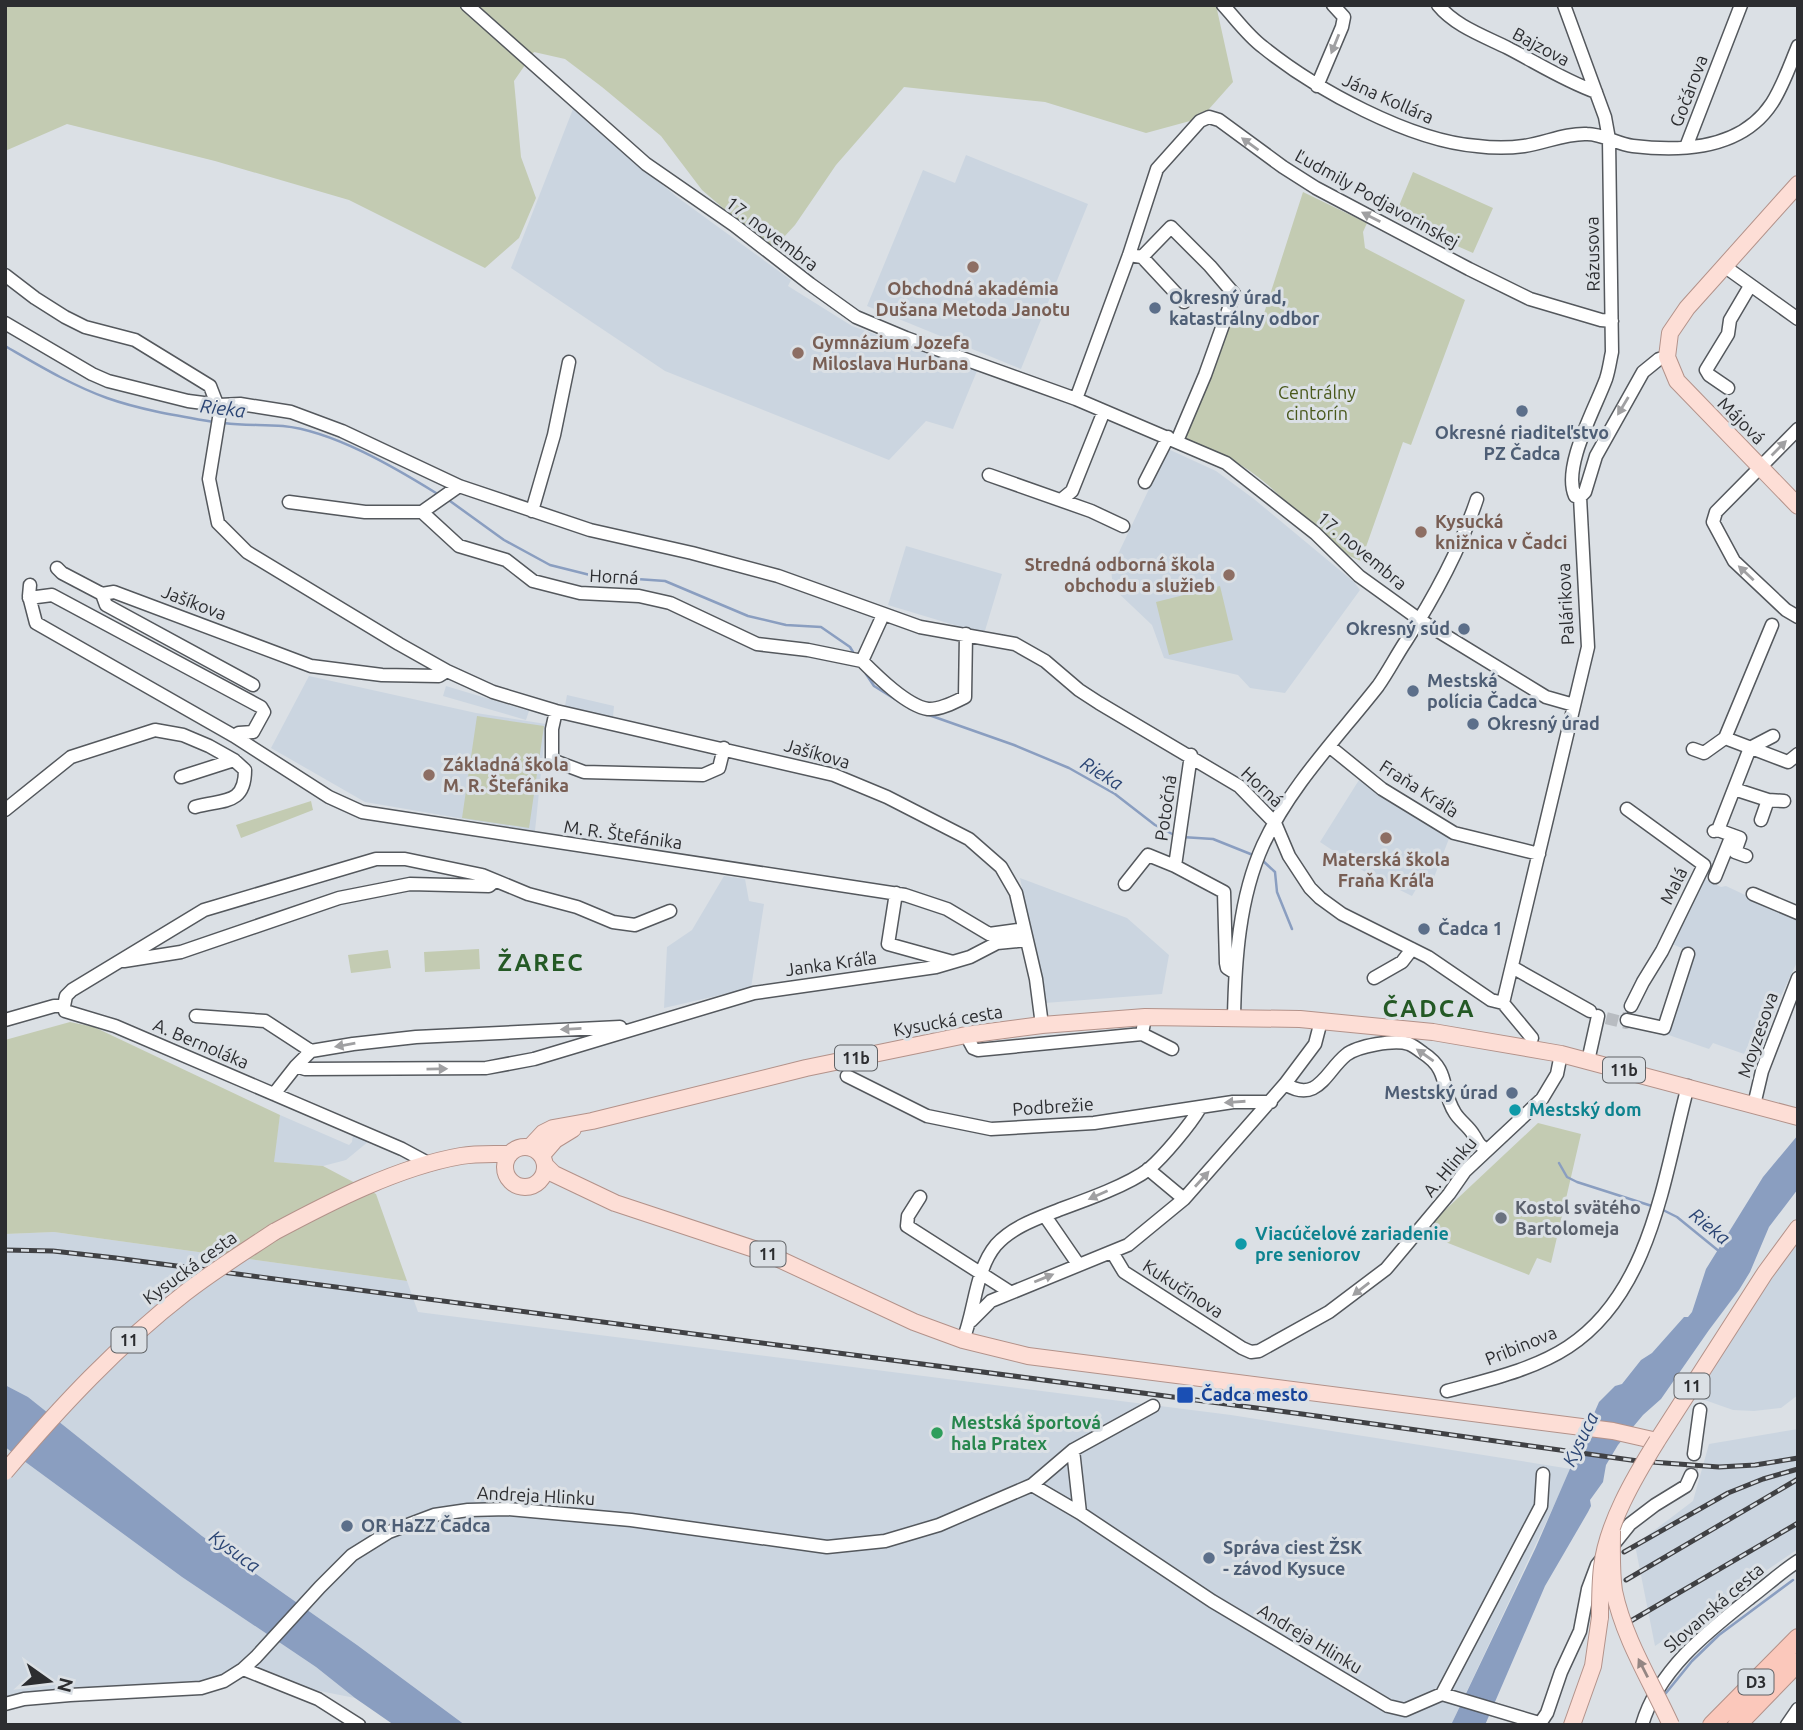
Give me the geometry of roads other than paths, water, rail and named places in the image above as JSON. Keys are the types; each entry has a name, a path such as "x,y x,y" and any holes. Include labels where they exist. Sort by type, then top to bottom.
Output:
{"highway":[{"name":"D3","path":"1712,1725 1798,1638"},
{"name":"D3","path":"1737,1725 1798,1662"}],"main road":[{"path":"1667,358 1670,333 1687,308 1798,184"},
{"name":"Májová","path":"1667,358 1677,381 1798,506"},
{"name":"Kysucká cesta","path":"539,1156 519,1147 508,1162 507,1176 515,1184 527,1187 538,1182 542,1177 539,1156 543,1133 553,1128 592,1121 806,1068 966,1035 1042,1025 1145,1017 1234,1017"},
{"name":"11b","path":"1234,1017 1321,1021 1433,1032 1588,1060 1754,1105 1794,1113"},
{"name":"Kysucká cesta","path":"5,1472 92,1376 153,1319 186,1292 274,1232 399,1174 437,1162 474,1154 508,1162"},
{"name":"11","path":"539,1156 554,1174 615,1203"},
{"name":"11","path":"538,1182 615,1203 766,1253 914,1322 962,1340 1028,1356 1613,1431 1657,1441 1765,1273 1798,1228"},
{"path":"1572,1725 1593,1666 1600,1617 1602,1565 1612,1531 1623,1500 1657,1441"},
{"path":"1612,1531 1611,1568 1619,1610 1637,1657 1671,1725"}],"street":[{"name":"17. novembra","path":"467,5 646,164 734,225 856,317 906,338 1076,399 1226,463 1315,533 1371,586 1420,620 1546,697 1574,705"},
{"name":"Jána Kollára","path":"1223,5 1261,46 1317,86 1411,131 1444,142 1478,147 1524,146 1584,133 1636,146 1686,147 1716,144 1730,139 1758,119 1777,93 1798,46"},
{"path":"1317,86 1344,17 1333,5"},
{"name":"Bajzova","path":"1438,5 1446,14 1472,30 1575,85 1596,92"},
{"name":"Rázusova","path":"1564,5 1605,117 1609,139 1612,352 1607,375 1572,466 1571,487 1575,496 1580,497"},
{"name":"Gočárova","path":"1686,147 1741,5"},
{"name":"Ľudmily Podjavorinskej","path":"1076,399 1135,256 1157,169 1200,121 1209,117 1219,120 1316,188 1497,283 1546,305 1612,321"},
{"name":"Ľudmily Podjavorinskej","path":"1135,256 1171,227 1210,266 1234,295 1205,375 1172,439"},
{"path":"1135,256 1184,302"},
{"path":"1724,266 1798,319"},
{"path":"5,275 65,317 107,334 135,340 158,352 210,386 219,409"},
{"path":"1728,388 1706,370 1728,334 1730,320 1750,286"},
{"name":"Horná","path":"5,323 101,379 219,409 240,404 291,412 342,431 459,486 590,530 778,576 920,627 1000,640 1031,652 1056,669 1079,690 1239,786 1275,823 1289,856 1310,888 1342,914 1412,949 1497,1002"},
{"name":"Palárikova","path":"1497,1002 1511,967 1588,647 1580,497 1585,492 1596,456 1605,438 1643,372 1659,359 1667,358"},
{"path":"532,511 554,435 569,362"},
{"name":"Jašíkova","path":"219,409 209,479 218,523 247,552 447,671 492,691 556,711 834,775 887,797 969,839 987,853 1007,875 1016,893 1022,935 1036,979 1042,1025"},
{"path":"1061,500 1072,491 1104,411"},
{"path":"1798,429 1716,512 1713,522 1734,561 1798,618"},
{"path":"1145,482 1172,439"},
{"path":"989,475 1061,500 1123,526"},
{"path":"289,502 365,512 422,512 459,486"},
{"path":"1234,1017 1235,973 1243,919 1262,847 1275,823 1329,746 1380,683 1420,620 1466,533 1477,499"},
{"name":"Horná","path":"422,512 459,546 506,560 533,581 580,593 655,598 757,644 808,650 862,661"},
{"path":"57,568 102,594 106,604 253,685"},
{"name":"M. R. Štefánika","path":"233,736 253,732 264,712 261,707 52,595 30,592 36,623 233,736 330,797 362,812 896,893 947,909 989,934 1022,935"},
{"name":"Jašíkova","path":"102,594 114,592 312,666 382,675 439,676 447,671"},
{"path":"883,615 862,661 879,678 912,702 929,709 965,697 966,634"},
{"path":"1693,749 1704,753 1726,738 1745,704 1772,625"},
{"path":"556,711 552,729 552,760 584,772 703,775 750,754"},
{"path":"5,810 71,757 155,730 183,735 234,760 245,770 245,783 239,796 229,801 219,800 195,807"},
{"path":"1738,855 1740,838 1716,830 1750,748 1773,736"},
{"path":"1726,738 1788,762 1798,754"},
{"name":"Fraňa Kráľa","path":"1329,746 1382,789 1454,832 1539,854"},
{"path":"719,768 724,748"},
{"name":"Potočná","path":"1175,866 1191,755"},
{"path":"181,777 234,760"},
{"path":"1734,789 1768,800 1784,801"},
{"path":"1761,820 1768,800"},
{"name":"Malá","path":"1627,809 1704,865 1662,951 1631,1006"},
{"path":"1715,877 1732,835"},
{"name":"Potočná","path":"1125,884 1148,855 1224,892 1226,963 1227,968 1235,973"},
{"path":"5,1020 54,1006 64,1006 66,996 72,990 204,910 376,859 405,859 482,875 528,894 577,907 613,922 635,925 670,911"},
{"path":"117,961 181,953 339,898 410,884 489,886 495,881"},
{"path":"896,893 888,944 954,962"},
{"path":"1753,894 1798,913"},
{"name":"Janka Kráľa","path":"296,1066 305,1069 486,1068 534,1059 754,993 936,967 1022,935"},
{"path":"1374,978 1402,962 1412,949"},
{"path":"1627,1020 1664,1028 1688,954"},
{"path":"1511,967 1594,1014 1588,1060"},
{"name":"Moyzesova","path":"1754,1105 1762,1071 1798,978"},
{"path":"1497,1002 1532,1038"},
{"name":"A. Bernoláka","path":"64,1006 65,1011 115,1026 391,1146 437,1162"},
{"path":"196,1016 265,1021 311,1051 274,1094"},
{"path":"1142,1034 1145,1017"},
{"name":"Kukučínova","path":"971,1321 991,1301 1112,1252 1136,1239 1184,1199 1285,1084 1315,1044 1321,1021"},
{"name":"Janka Kráľa","path":"311,1051 416,1037 640,1026"},
{"path":"966,1035 973,1048 978,1050 1142,1034 1172,1049"},
{"path":"1285,1084 1297,1090 1311,1089 1323,1083 1347,1054 1379,1044 1409,1044 1438,1064 1454,1112 1479,1145 1487,1149"},
{"name":"A. Hlinku","path":"1242,1348 1255,1352 1266,1348 1329,1312 1371,1282 1403,1250 1465,1171 1542,1099 1557,1074 1561,1054"},
{"name":"Podbrežie","path":"847,1076 927,1116 991,1129 1094,1123 1233,1102 1271,1102"},
{"name":"Pribinova","path":"1447,1391 1546,1359 1567,1348 1588,1332 1608,1311 1638,1258 1657,1206 1688,1086"},
{"path":"962,1340 971,1321 982,1272 996,1245 1016,1228 1099,1195 1148,1169 1193,1120 1200,1108"},
{"path":"391,1146 397,1159 399,1174"},
{"path":"1148,1169 1184,1199"},
{"path":"920,1197 908,1216 907,1226 1010,1292"},
{"path":"1045,1216 1078,1264"},
{"name":"Kukučínova","path":"1112,1252 1124,1272 1242,1348"},
{"name":"Andreja Hlinku","path":"5,1704 24,1699 70,1695 201,1688 225,1681 256,1657 341,1565 376,1539 421,1519 451,1512 487,1509 532,1510 631,1520 827,1547 885,1541 939,1525 1032,1485 1073,1450 1153,1406"},
{"path":"1694,1454 1700,1410"},
{"path":"1073,1450 1080,1513"},
{"path":"1543,1474 1541,1506 1446,1695 1539,1724 1547,1713 1561,1672 1580,1631 1588,1589 1597,1565 1630,1524 1686,1486 1691,1475"},
{"name":"Andreja Hlinku","path":"1032,1485 1080,1513 1212,1601 1388,1706 1405,1710 1446,1695"},
{"name":"Slovanská cesta","path":"1642,1725 1647,1707 1672,1668 1719,1622 1798,1561"},
{"path":"243,1669 318,1699 359,1725"},
{"path":"1787,1725 1798,1709"}],"water":[{"path":"1798,1135 1798,1189 1769,1227 1750,1272 1739,1290 1661,1399 1643,1415 1618,1445 1606,1465 1603,1482 1590,1500 1588,1512 1545,1586 1485,1725 1451,1725 1536,1547 1599,1402 1615,1386 1622,1384 1641,1360 1652,1353 1684,1317 1688,1317 1692,1312 1706,1269 1763,1177"},
{"path":"5,1385 28,1397 202,1536 465,1725 394,1725 316,1667 182,1577 5,1447"}],"waterway":[{"name":"Rieka","path":"5,346 68,381 107,398 214,422"},
{"name":"Rieka","path":"224,423 283,426 322,435 382,462 436,493"},
{"name":"Rieka","path":"450,501 504,540 550,565 594,576 665,581 748,616 786,625 821,627 853,652"},
{"name":"Rieka","path":"866,674 874,686 898,701"},
{"name":"Rieka","path":"909,708 1014,745 1069,768 1115,794 1155,825 1176,836"},
{"name":"Rieka","path":"1182,837 1213,839 1253,855"},
{"name":"Rieka","path":"1262,860 1275,872 1277,892 1292,929"},
{"name":"Rieka","path":"1559,1163 1567,1177 1577,1182 1655,1207"},
{"name":"Rieka","path":"1661,1209 1677,1217 1720,1252"},
{"path":"1666,1693 1692,1661 1719,1635 1793,1580"}],"tunnel":[{"path":"1590,1011 1598,1016 1626,1023 1631,1006"},
{"path":"1691,1475 1694,1454"}],"railway":[{"path":"5,1250 53,1251 116,1258 1302,1414 1638,1461 1719,1467 1798,1458"},
{"path":"1624,1552 1728,1493 1798,1469"},
{"path":"1626,1580 1798,1479"},
{"path":"1629,1622 1798,1523"}],"place":[{"name":"Obchodná akadémia Dušana Metoda Janotu","path":"973,267"},
{"name":"Okresný úrad, katastrálny odbor","path":"1155,308"},
{"name":"Gymnázium Jozefa Miloslava Hurbana","path":"798,353"},
{"name":"Okresné riaditeľstvo PZ Čadca","path":"1522,411"},
{"name":"Kysucká knižnica v Čadci","path":"1421,532"},
{"name":"Stredná odborná škola obchodu a služieb","path":"1229,575"},
{"name":"Okresný súd","path":"1464,629"},
{"name":"Mestská polícia Čadca","path":"1413,691"},
{"name":"Okresný úrad","path":"1473,724"},
{"name":"Základná škola M. R. Štefánika","path":"429,775"},
{"name":"Materská škola Fraňa Kráľa","path":"1386,838"},
{"name":"Čadca 1","path":"1424,929"},
{"name":"Mestský úrad","path":"1512,1093"},
{"name":"Mestský dom","path":"1515,1110"},
{"name":"Kostol svätého Bartolomeja","path":"1501,1218"},
{"name":"Viacúčelové zariadenie pre seniorov","path":"1241,1244"},
{"name":"Čadca mesto","path":"1185,1395"},
{"name":"Mestská športová hala Pratex","path":"937,1433"},
{"name":"OR HaZZ Čadca","path":"347,1526"},
{"name":"Správa ciest ŽSK - závod Kysuce","path":"1209,1558"}],"district":[{"name":"ŽAREC","path":"541,963"},
{"name":"ČADCA","path":"1429,1009"}],"park label":[{"name":"Centrálny cintorín","path":"1317,403"}],"water label":[{"name":"Kysuca","path":"1580,1439"},
{"name":"Kysuca","path":"235,1551"}]}
